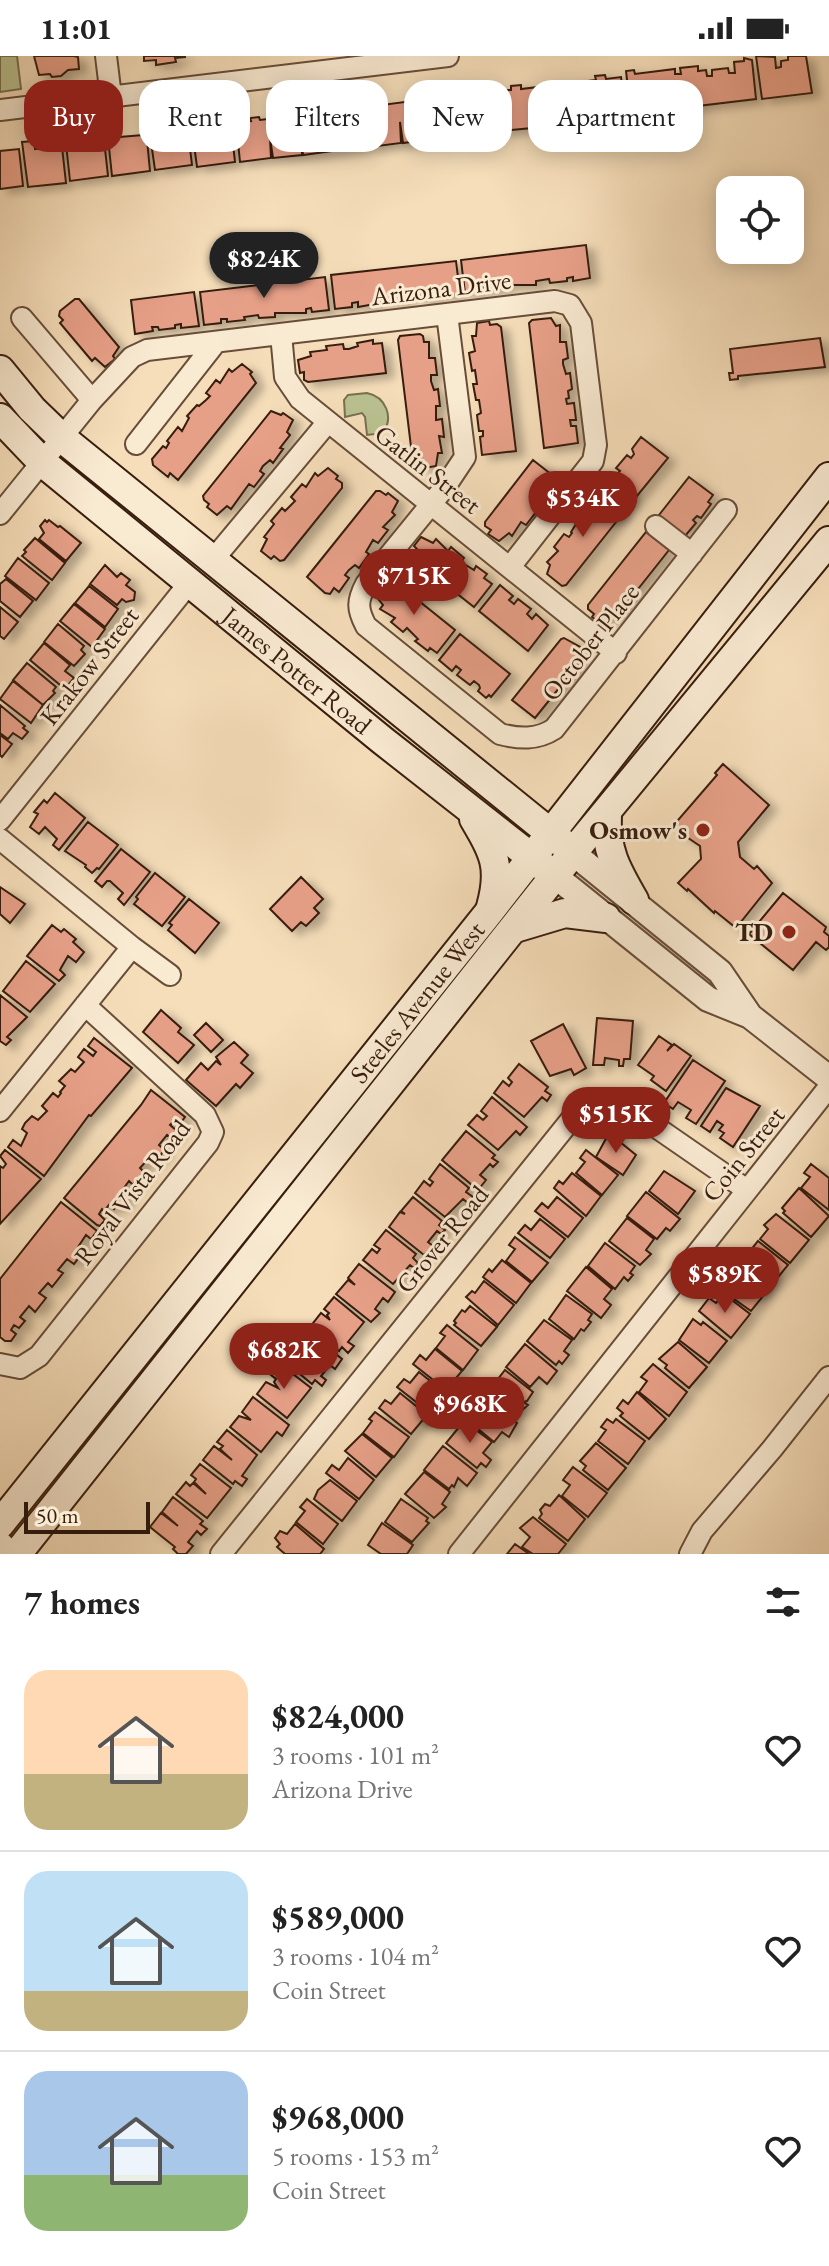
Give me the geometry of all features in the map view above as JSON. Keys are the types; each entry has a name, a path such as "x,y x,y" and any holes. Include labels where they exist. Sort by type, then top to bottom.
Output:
{"main road":[{"name":"James Potter Road","path":"0,370 32,409 62,438 552,832 573,853"},
{"name":"James Potter Road","path":"0,418 42,462 555,876"},
{"name":"Steeles Avenue West","path":"0,1524 486,916 829,477"},
{"name":"Steeles Avenue West","path":"15,1554 573,853 829,541"},
{"path":"496,789 519,802 548,804 566,798 600,771"},
{"path":"467,808 490,846 497,870 497,886 486,916"},
{"path":"607,812 606,835 610,853 634,900"},
{"path":"515,928 565,913 606,918"}],"street":[{"path":"106,56 109,80"},
{"path":"123,95 298,65 448,56"},
{"path":"0,110 24,107"},
{"name":"Arizona Drive","path":"62,438 132,357 147,350 555,301 570,305 581,323 596,445 593,461 510,567"},
{"path":"431,504 465,457 447,314"},
{"path":"22,318 92,400"},
{"name":"Gatlin Street","path":"281,334 285,377 291,389 327,423 616,653"},
{"path":"136,444 216,342"},
{"path":"212,561 327,423"},
{"path":"0,514 62,438"},
{"name":"October Place","path":"431,504 366,584 358,598 359,613 366,626 500,734 517,739 546,734 554,729 726,510"},
{"path":"656,526 692,554"},
{"name":"Krakow Street","path":"0,820 190,582"},
{"path":"0,839 170,975"},
{"path":"573,853 720,972 750,1016"},
{"path":"555,876 708,999 750,1016 829,1078"},
{"path":"0,1111 132,947"},
{"name":"Royal Vista Road","path":"0,1364 20,1368 39,1356 208,1143 213,1132 205,1115 85,1005"},
{"name":"Coin Street","path":"459,1554 829,1087"},
{"name":"Grover Road","path":"221,1554 574,1116 586,1106 598,1101 624,1105 747,1190"},
{"path":"690,1554 702,1531 829,1377"},
{"path":"0,1541 15,1554"}],"green space":[{"path":"0,56 17,56 21,89 0,92"},
{"path":"348,395 374,395 386,408 388,421 383,433 367,435 362,413 345,417 344,400"}],"building":[{"path":"34,56 78,57 79,69 68,70 61,76 39,75"},
{"path":"144,56 185,57 175,58 176,62 156,65 156,60 144,61"},
{"path":"756,56 775,57 776,68 781,67 781,61 788,60 788,56 806,56 812,93 762,99"},
{"path":"744,58 752,60 756,99 703,105 703,80 627,80 626,71 634,70 635,74 675,69 675,74 681,74 680,68 698,66 698,71 706,70 707,76 712,76 712,70 728,68 729,73 735,73 734,62 744,61"},
{"path":"605,75 606,79 621,77 621,80 596,80 595,76"},
{"path":"521,85 521,89 528,88 528,128 512,130 512,86"},
{"path":"404,102 404,143 400,122 401,143 388,145 388,104"},
{"path":"259,117 260,120 266,119 266,152 271,152 271,158 240,162 239,152 250,152 250,118"},
{"path":"139,135 139,152 148,152 150,171 112,176 109,152 123,152 123,137"},
{"path":"22,142 24,152 63,152 66,183 28,187"},
{"path":"19,149 23,186 0,189 0,151"},
{"path":"67,152 105,152 108,176 70,181"},
{"path":"152,152 190,152 192,165 155,170"},
{"path":"195,152 234,152 235,162 197,167"},
{"path":"272,152 302,152 302,155 273,158"},
{"path":"586,245 590,278 573,281 573,277 550,283 549,279 536,281 536,285 505,285 506,288 489,291 488,287 482,287 483,292 465,293 461,260"},
{"path":"456,261 460,294 442,296 442,293 437,293 437,297 420,299 419,294 413,294 405,297 406,301 375,301 375,304 358,307 358,302 352,303 352,307 335,309 331,275"},
{"path":"325,277 329,310 312,312 311,308 306,309 306,313 275,313 275,317 259,318 258,315 227,322 227,319 221,319 221,323 204,325 200,292"},
{"path":"194,292 199,326 181,328 181,324 159,330 152,327 153,331 135,334 131,300"},
{"path":"79,299 119,347 113,356 115,359 105,367 95,358 92,361 60,323 63,320 59,316 60,311"},
{"path":"551,318 556,326 560,325 560,342 566,342 568,358 563,360 563,364 566,374 570,373 572,389 568,391 569,398 566,399 567,404 574,403 576,420 570,420 571,426 576,426 578,443 544,448 529,323"},
{"path":"489,321 490,325 501,327 516,451 482,455 480,437 483,431 479,431 477,415 481,413 473,384 477,384 475,370 472,371 469,353 475,351 472,336 476,336 477,323"},
{"path":"420,334 424,342 429,342 429,358 435,358 437,375 431,375 431,381 434,390 438,389 440,406 436,406 436,420 442,419 444,437 439,436 442,453 438,453 436,466 424,468 423,464 413,463 398,340 400,336"},
{"path":"820,338 825,367 738,376 738,379 730,380 729,373 733,373 730,349"},
{"path":"373,340 373,344 382,343 386,373 308,382 304,380 304,372 300,373 298,360 311,356 310,352 343,344 344,349 349,349 358,346 357,343"},
{"path":"242,364 252,372 250,374 256,383 178,480 170,473 168,477 153,465 152,459 163,446 166,448 167,441 178,427 182,431 189,418 187,416 210,396 206,393 216,380 220,383 229,369 232,372"},
{"path":"271,411 283,413 293,420 287,432 290,435 280,448 283,449 273,463 270,460 263,466 260,471 264,474 254,487 249,484 231,509 227,506 217,515 207,507 209,504 203,496"},
{"path":"641,437 668,458 628,507 605,488 604,483 610,475 614,478 620,471 616,468 627,455 631,458 634,454 632,449"},
{"path":"533,460 557,479 551,486 556,488 545,501 542,499 535,504 532,508 536,512 526,525 521,522 512,536 509,533 499,541 488,534 491,530 485,522"},
{"path":"328,468 338,476 336,479 342,483 342,488 284,560 280,561 274,556 271,559 261,551 267,539 264,537 274,524 271,521 282,508 285,511 295,501 291,497 302,484 306,487 315,473 318,476"},
{"path":"689,477 713,495 708,502 711,504 701,518 697,516 693,520 696,523 685,536 659,515"},
{"path":"376,491 388,493 398,501 392,512 395,515 383,527 388,530 378,543 373,540 366,552 369,554 359,568 355,565 345,575 349,578 339,592 334,588 330,594 325,593 307,577"},
{"path":"598,492 624,512 566,585 562,586 547,574 550,565 547,562 558,551 554,547 564,534 569,537 575,523 590,507 588,505"},
{"path":"45,520 60,526 81,543 66,561 39,539 44,533 40,526"},
{"path":"646,532 669,550 615,618 611,616 601,624 592,617 594,614 588,605"},
{"path":"421,537 433,543 436,539 448,551 451,547 464,558 461,562 474,570 476,566 487,574 484,578 492,584 474,607 413,559 412,555 417,549 414,546"},
{"path":"35,538 65,563 52,580 22,556"},
{"path":"18,558 49,583 36,600 5,576"},
{"path":"105,565 117,577 121,573 130,580 126,585 135,592 134,600 126,602 122,599 117,605 90,584"},
{"path":"6,579 33,601 20,617 0,601 0,584"},
{"path":"394,581 455,630 437,653 430,648 428,651 415,641 418,639 407,628 403,632 391,622 395,618 380,609 383,605 375,595 383,585 386,588"},
{"path":"500,585 513,596 509,600 514,604 518,599 531,609 527,614 532,619 536,614 548,625 528,651 479,611"},
{"path":"89,586 118,609 105,627 75,603"},
{"path":"74,604 105,629 92,647 60,621"},
{"path":"0,607 18,622 4,639 0,636"},
{"path":"58,624 84,646 81,650 85,654 74,666 44,642"},
{"path":"460,634 510,674 491,697 486,698 478,691 479,685 474,681 470,685 457,675 461,670 456,666 452,671 439,660"},
{"path":"564,638 582,648 576,660 580,662 535,718 512,700"},
{"path":"44,643 70,665 65,671 74,678 65,689 30,660"},
{"path":"27,663 56,687 55,693 43,705 13,680"},
{"path":"13,681 43,705 31,723 0,699"},
{"path":"0,705 25,726 23,728 28,732 22,739 13,733 8,739 0,733"},
{"path":"0,735 12,744 2,757 0,755"},
{"path":"723,764 769,805 738,842 740,857 754,869 757,866 772,883 736,928 678,883 701,859 700,846 672,827"},
{"path":"55,793 85,818 59,850 53,845 57,839 45,827 39,834 30,827 38,814 34,812"},
{"path":"88,822 118,845 99,869 92,873 86,865 65,851"},
{"path":"121,849 150,872 124,905 118,899 123,893 110,881 102,887 95,881"},
{"path":"155,873 185,897 162,926 134,904"},
{"path":"301,877 323,899 314,908 319,913 306,926 301,922 292,931 270,909"},
{"path":"0,887 25,904 10,923 0,914"},
{"path":"783,893 826,927 824,932 829,936 826,950 816,942 793,970 749,934"},
{"path":"189,899 219,923 195,953 168,930 172,925 169,923"},
{"path":"52,925 61,932 64,929 76,939 73,942 84,952 76,962 68,956 60,970 65,975 59,981 27,956"},
{"path":"26,961 55,984 30,1012 3,991"},
{"path":"0,995 27,1017 7,1037 11,1040 6,1045 0,1041"},
{"path":"161,1010 181,1028 178,1032 194,1045 178,1063 143,1032"},
{"path":"597,1018 633,1021 630,1059 624,1059 623,1066 619,1066 619,1060 605,1058 604,1065 593,1065"},
{"path":"206,1023 223,1040 211,1052 194,1035"},
{"path":"563,1024 586,1068 574,1075 571,1069 550,1076 531,1041"},
{"path":"659,1036 672,1045 667,1051 674,1044 691,1056 666,1091 651,1080 654,1076 638,1065"},
{"path":"94,1038 132,1068 89,1115 44,1176 8,1147 13,1140 21,1146 27,1133 22,1129 25,1123 32,1116 38,1120 47,1111 42,1106 53,1093 58,1097 65,1086 59,1081 71,1069 75,1072 84,1062 78,1057 84,1049 93,1056 96,1052 88,1046"},
{"path":"234,1042 248,1055 241,1063 253,1073 240,1088 236,1084 216,1106 186,1080 201,1063 208,1070 216,1061 221,1065 216,1057"},
{"path":"693,1060 725,1081 696,1124 686,1118 691,1110 678,1102 673,1109 664,1103"},
{"path":"519,1064 548,1087 545,1091 551,1095 547,1101 542,1097 524,1117 494,1093 503,1081 509,1086 512,1082 508,1078"},
{"path":"726,1088 760,1106 733,1147 720,1138 724,1133 719,1130 723,1125 717,1121 710,1132 701,1126"},
{"path":"151,1090 185,1117 179,1125 174,1121 170,1125 177,1131 172,1139 167,1135 159,1145 165,1150 154,1162 149,1158 140,1168 144,1172 133,1185 129,1181 121,1192 127,1197 121,1205 119,1203 114,1209 109,1205 104,1211 102,1209 99,1214 105,1220 100,1226 97,1225 64,1198"},
{"path":"492,1097 527,1127 520,1135 516,1131 498,1150 468,1125 477,1115 483,1120 487,1116 481,1111"},
{"path":"466,1131 495,1155 492,1158 498,1162 493,1167 490,1164 480,1175 486,1180 478,1190 442,1160"},
{"path":"609,1133 636,1155 623,1175 596,1157"},
{"path":"5,1150 41,1179 0,1224 0,1166 3,1168 6,1164 0,1156"},
{"path":"586,1150 618,1175 602,1195 576,1173 585,1162 580,1158"},
{"path":"440,1164 469,1188 466,1192 473,1197 468,1203 463,1199 445,1217 415,1193 424,1181 430,1186 433,1182 429,1179"},
{"path":"811,1164 829,1178 829,1210 801,1188 810,1177 804,1173"},
{"path":"664,1171 695,1191 678,1214 649,1191"},
{"path":"572,1173 601,1196 586,1216 554,1188 559,1181 563,1184"},
{"path":"799,1188 829,1216 811,1237 783,1213 782,1208"},
{"path":"646,1192 680,1219 670,1231 666,1228 657,1239 627,1216"},
{"path":"413,1197 442,1221 439,1225 445,1230 441,1234 437,1231 428,1242 433,1246 424,1255 389,1227 400,1212 405,1214 401,1211"},
{"path":"557,1197 583,1218 568,1237 535,1211 542,1203 548,1208"},
{"path":"61,1202 97,1231 91,1239 86,1235 78,1247 82,1250 74,1264 67,1259 58,1270 63,1273 52,1287 48,1283 39,1293 46,1298 35,1312 29,1306 20,1317 25,1321 19,1328 14,1325 11,1330 16,1334 11,1341 5,1341 0,1337 0,1279"},
{"path":"776,1214 809,1240 790,1263 760,1239 768,1229 764,1225"},
{"path":"627,1218 654,1239 646,1250 651,1254 640,1265 609,1241"},
{"path":"540,1219 565,1239 550,1258 518,1233 525,1225 531,1230"},
{"path":"386,1230 416,1254 413,1258 418,1263 414,1268 410,1265 393,1284 363,1260 372,1249 377,1253 380,1249 374,1245"},
{"path":"515,1237 548,1263 532,1282 506,1261 515,1249 509,1245"},
{"path":"758,1241 788,1265 770,1287 746,1267 748,1265 743,1260"},
{"path":"605,1243 635,1266 628,1281 624,1277 615,1289 588,1266"},
{"path":"502,1260 531,1283 516,1303 483,1277"},
{"path":"359,1264 395,1292 388,1302 383,1298 375,1309 380,1313 371,1322 336,1294 348,1280 355,1285 348,1278"},
{"path":"586,1267 612,1289 604,1299 611,1305 601,1318 567,1291"},
{"path":"729,1267 736,1272 740,1267 768,1290 751,1311 720,1289 729,1278 724,1274"},
{"path":"484,1281 514,1305 498,1325 466,1297 472,1291 475,1293"},
{"path":"724,1294 750,1314 731,1338 699,1311 709,1298 716,1303"},
{"path":"566,1295 592,1314 588,1320 591,1322 574,1339 549,1319"},
{"path":"334,1297 364,1322 348,1342 354,1346 348,1353 342,1347 339,1351 310,1327 321,1313 330,1320 329,1313 324,1309"},
{"path":"470,1306 497,1327 481,1346 454,1325 462,1310 465,1312"},
{"path":"693,1319 701,1325 703,1322 727,1341 709,1363 679,1340"},
{"path":"544,1320 572,1340 564,1351 569,1355 562,1364 559,1361 556,1365 527,1341"},
{"path":"447,1325 478,1350 463,1370 436,1348 445,1336 440,1333"},
{"path":"306,1330 342,1359 335,1369 330,1365 321,1376 326,1380 322,1386 315,1380 312,1384 283,1360 294,1346 300,1350 295,1345"},
{"path":"678,1342 707,1367 689,1388 659,1359"},
{"path":"525,1344 557,1371 547,1384 539,1377 530,1387 506,1367"},
{"path":"435,1349 462,1371 446,1390 413,1364 420,1355 426,1360"},
{"path":"280,1364 311,1388 287,1418 257,1394 266,1382 278,1388 274,1382 276,1379 271,1375"},
{"path":"653,1364 687,1392 669,1416 639,1392 647,1381 641,1377"},
{"path":"505,1370 533,1392 523,1402 528,1405 516,1416 487,1393"},
{"path":"419,1372 444,1392 429,1412 397,1387 404,1379 410,1383"},
{"path":"637,1392 666,1419 649,1439 620,1416 623,1413 617,1408 623,1400 628,1404"},
{"path":"400,1393 427,1415 411,1434 379,1408 385,1400 391,1404"},
{"path":"484,1396 517,1423 509,1437 502,1432 494,1442 466,1419"},
{"path":"253,1397 289,1425 282,1436 277,1432 261,1452 230,1427 239,1416 251,1420 242,1412"},
{"path":"375,1412 409,1437 394,1457 363,1433"},
{"path":"607,1419 613,1423 616,1419 645,1441 628,1464 598,1441 606,1430 601,1427"},
{"path":"464,1421 492,1442 483,1453 491,1460 486,1467 481,1463 477,1468 446,1443"},
{"path":"227,1430 257,1455 242,1476 247,1479 242,1486 235,1481 233,1484 203,1460 214,1446 232,1460 217,1442"},
{"path":"362,1434 392,1458 376,1477 345,1451"},
{"path":"596,1443 626,1468 608,1490 583,1470 586,1466 580,1461"},
{"path":"443,1446 477,1473 467,1486 458,1478 454,1487 452,1485 449,1489 424,1470"},
{"path":"348,1458 374,1480 359,1499 326,1473 332,1465 339,1470"},
{"path":"200,1464 231,1488 207,1518 176,1494 186,1482 190,1486 193,1483 206,1494 191,1475"},
{"path":"573,1467 607,1493 588,1517 562,1496 570,1485 563,1480"},
{"path":"424,1472 450,1492 442,1504 446,1507 434,1518 405,1494"},
{"path":"330,1480 357,1501 342,1521 314,1499 318,1490"},
{"path":"559,1495 585,1519 568,1541 539,1518 545,1504 550,1506"},
{"path":"173,1497 203,1521 200,1524 207,1529 201,1535 197,1531 188,1542 193,1546 186,1554 178,1554 173,1549 175,1547 150,1527 161,1513 178,1526 162,1512"},
{"path":"307,1499 338,1524 323,1544 296,1522 305,1511 300,1507"},
{"path":"401,1499 428,1518 426,1521 429,1523 412,1542 385,1522"},
{"path":"533,1517 566,1544 558,1554 533,1554 522,1547 530,1537 520,1528"},
{"path":"382,1523 413,1545 407,1554 381,1554 368,1545"},
{"path":"295,1524 324,1549 320,1554 285,1554 277,1547 280,1544 275,1538 280,1531 287,1534"},
{"path":"515,1544 529,1554 507,1554"}],"place":[{"name":"Osmow's","path":"703,830"},
{"name":"TD","path":"789,932"}]}
